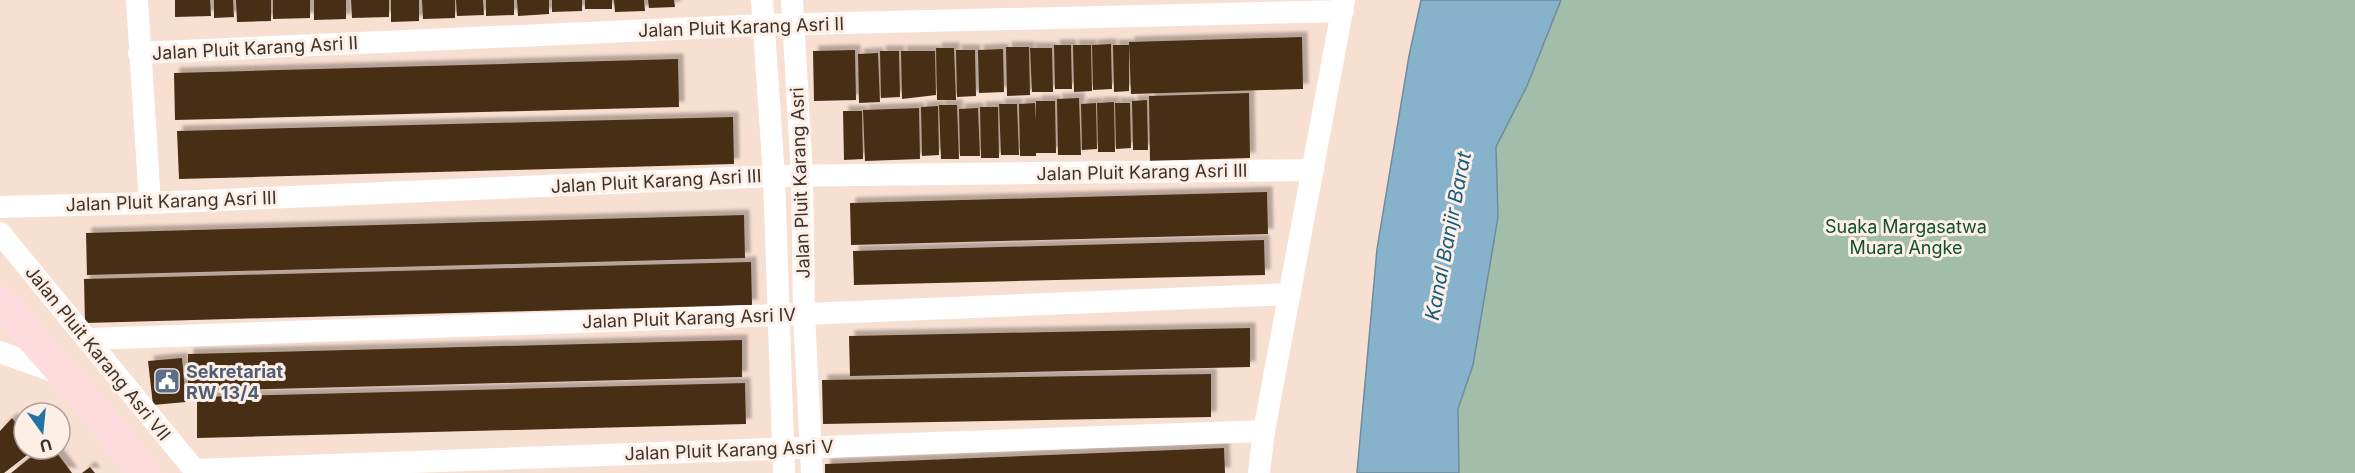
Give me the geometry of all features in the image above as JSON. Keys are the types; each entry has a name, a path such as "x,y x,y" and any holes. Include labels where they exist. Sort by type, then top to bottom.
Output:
{"street":[{"path":"137,0 150,203"},
{"name":"Jalan Pluit Karang Asri","path":"762,0 774,176 784,473"},
{"name":"Jalan Pluit Karang Asri","path":"792,0 802,175 804,314 812,473"},
{"path":"1259,473 1264,431 1344,5"},
{"name":"Jalan Pluit Karang Asri II","path":"139,53 763,25 1344,5"},
{"name":"Jalan Pluit Karang Asri III","path":"0,207 150,203 802,175 1313,170"},
{"name":"Jalan Pluit Karang Asri VII","path":"0,233 196,472"},
{"name":"Jalan Pluit Karang Asri IV","path":"87,339 779,315 1290,294"},
{"path":"0,302 66,376 146,473"},
{"path":"0,352 66,376"},
{"name":"Jalan Pluit Karang Asri V","path":"196,472 1264,431"}],"green space":[{"name":"Suaka Margasatwa Muara Angke","path":"1561,0 2355,0 2355,473 1459,473 1458,409 1473,365 1498,217 1496,147 1527,86"}],"water":[{"name":"Kanal Banjir Barat","path":"1421,0 1561,0 1527,86 1496,147 1498,217 1473,365 1458,409 1459,473 1357,473 1377,249 1409,56"}],"building":[{"path":"175,0 210,0 211,16 175,17"},
{"path":"214,0 233,0 234,17 214,18"},
{"path":"236,0 271,0 271,21 237,22"},
{"path":"273,0 310,0 310,18 273,19"},
{"path":"314,0 346,0 346,19 314,20"},
{"path":"351,0 389,0 389,17 352,18"},
{"path":"391,0 419,0 419,21 391,22"},
{"path":"422,0 455,0 455,18 423,19"},
{"path":"456,0 483,0 484,15 457,16"},
{"path":"486,0 514,0 514,15 486,16"},
{"path":"517,0 549,0 549,14 518,16"},
{"path":"552,0 582,0 582,11 552,12"},
{"path":"585,0 612,0 612,9 585,9"},
{"path":"614,0 644,0 645,11 615,12"},
{"path":"648,0 674,0 675,7 649,8"},
{"path":"1302,37 1303,89 1131,94 1129,42"},
{"path":"1111,44 1112,89 1093,90 1092,45"},
{"path":"1054,45 1071,45 1072,89 1055,89"},
{"path":"1073,45 1091,45 1092,91 1074,92"},
{"path":"1113,45 1129,45 1129,91 1114,92"},
{"path":"1006,47 1029,47 1030,95 1007,96"},
{"path":"936,48 954,48 956,100 937,100"},
{"path":"1030,48 1052,48 1053,92 1032,92"},
{"path":"1003,49 1004,92 979,93 978,50"},
{"path":"855,50 856,100 814,101 813,51"},
{"path":"956,50 975,50 976,96 957,97"},
{"path":"880,51 899,51 900,97 881,98"},
{"path":"901,51 935,51 936,95 902,99"},
{"path":"878,53 880,102 859,103 858,54"},
{"path":"678,59 679,107 175,120 174,73"},
{"path":"1249,93 1250,158 1150,161 1149,96"},
{"path":"1079,98 1081,155 1058,155 1057,99"},
{"path":"1147,100 1148,150 1133,150 1132,101"},
{"path":"1036,101 1055,101 1056,153 1020,156 1019,104 1035,103 1036,121"},
{"path":"1114,102 1115,152 1098,152 1097,103"},
{"path":"1096,103 1097,149 1082,150 1081,104"},
{"path":"1115,103 1130,103 1131,148 1116,149"},
{"path":"999,104 1017,104 1019,155 1001,155"},
{"path":"939,105 957,105 959,159 941,159"},
{"path":"938,106 939,155 922,156 921,107"},
{"path":"980,107 998,107 999,158 981,158"},
{"path":"919,108 920,159 865,161 863,110"},
{"path":"978,108 980,156 960,156 959,109"},
{"path":"843,111 862,111 863,159 844,160"},
{"path":"733,117 734,164 179,179 177,131"},
{"path":"1267,192 1268,234 851,245 850,203"},
{"path":"744,215 745,258 87,275 86,233"},
{"path":"1264,240 1265,275 854,285 853,251"},
{"path":"751,262 752,305 85,323 84,279"},
{"path":"1250,328 1250,367 850,376 849,336"},
{"path":"742,340 742,377 188,391 188,354"},
{"name":"Sekretariat RW 13/4","path":"182,358 186,402 153,405 148,361"},
{"path":"1211,374 1211,417 823,424 822,380"},
{"path":"745,383 746,424 197,438 197,397"},
{"path":"12,418 12,461 20,461 4,473 0,473 0,431"},
{"path":"1224,448 1225,473 825,473 825,464"},
{"path":"26,461 63,461 72,473 11,473"},
{"path":"90,467 95,473 82,473"}],"place":[{"name":"Sekretariat RW 13/4","path":"167,381"}]}
